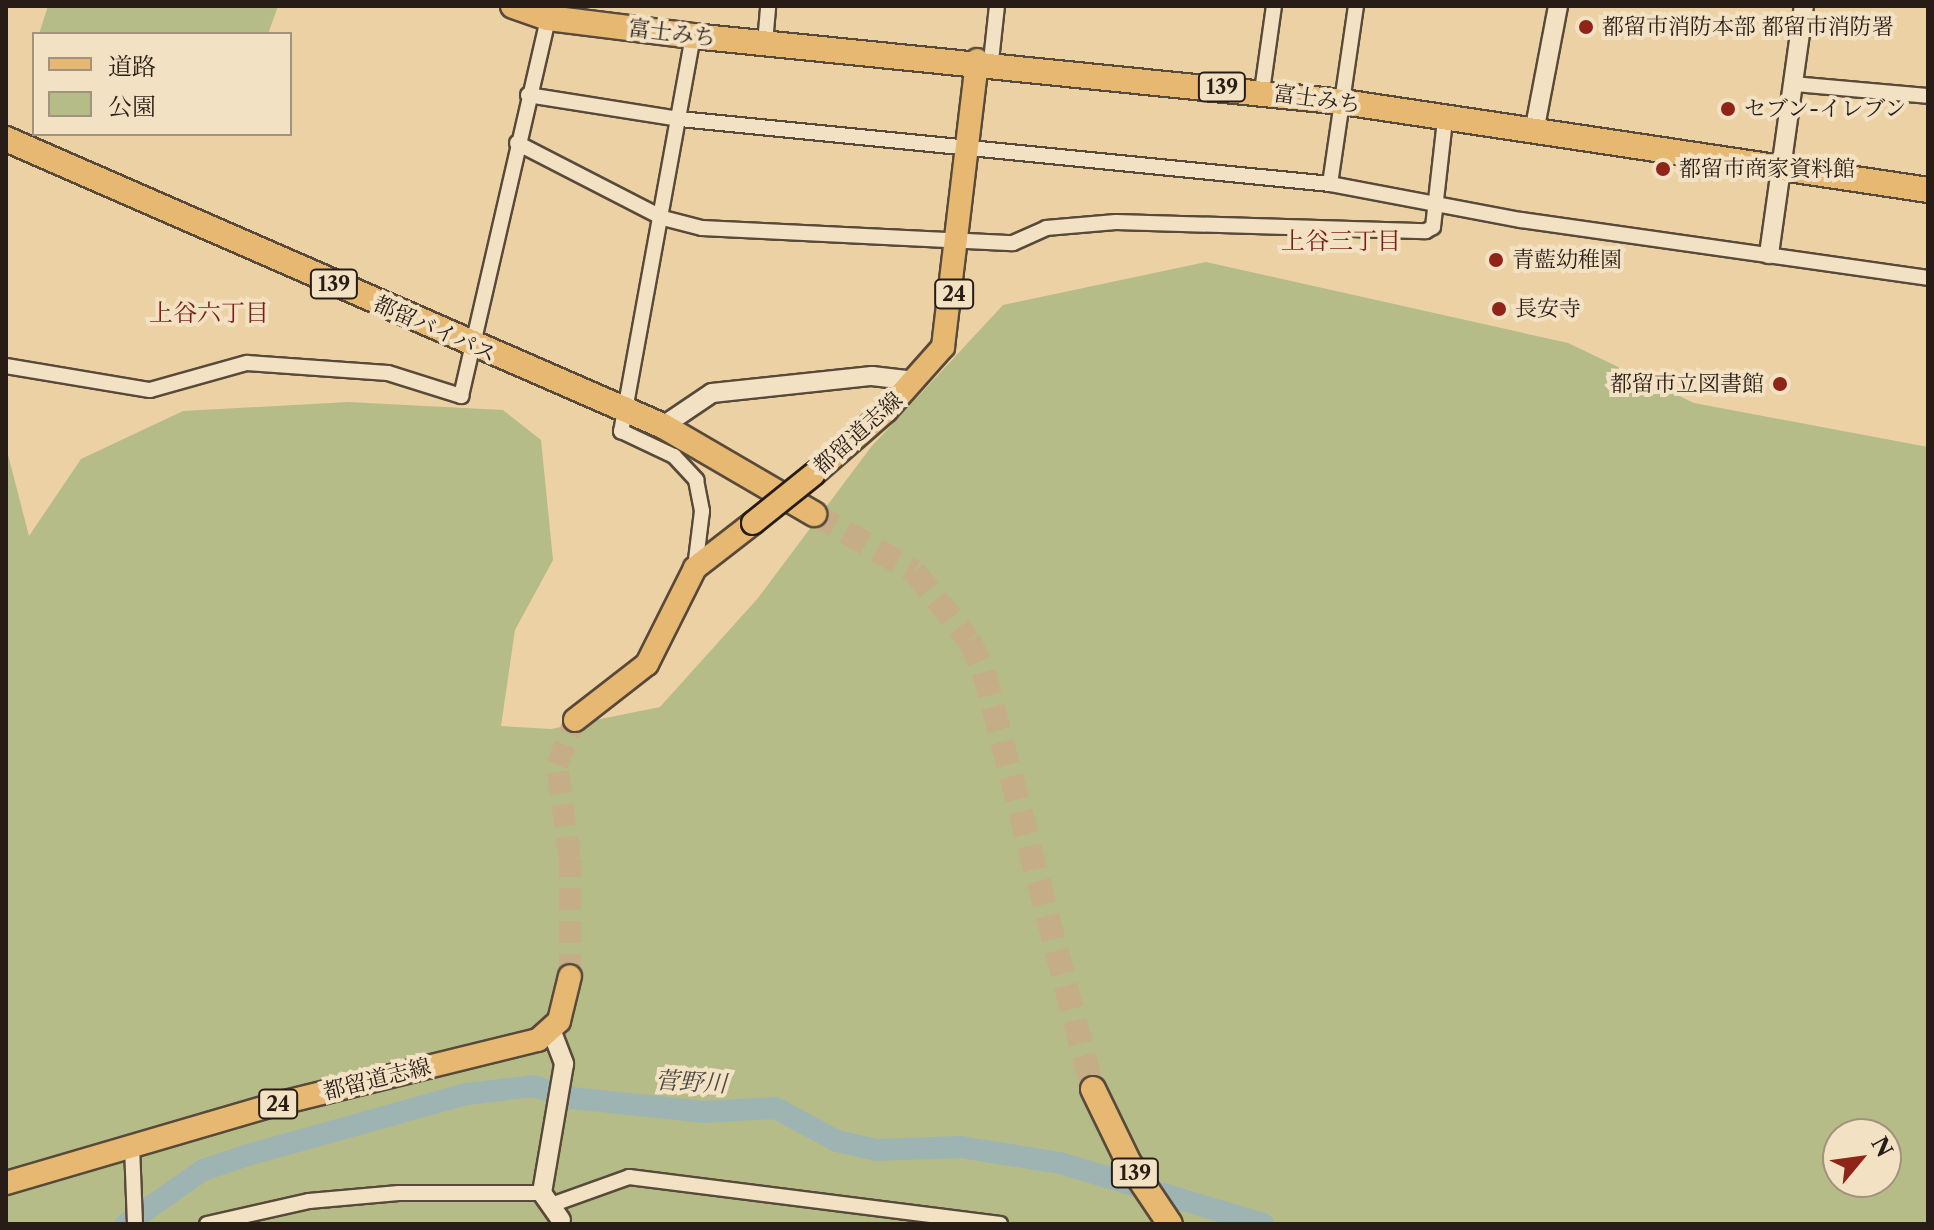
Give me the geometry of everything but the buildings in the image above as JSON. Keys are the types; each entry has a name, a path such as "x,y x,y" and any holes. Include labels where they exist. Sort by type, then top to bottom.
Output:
{"highway":[{"name":"富士みち","path":"513,6 548,18 577,14 693,36 984,61 1262,91 1928,190"},
{"name":"都留バイパス","path":"6,139 475,347 663,426 814,514"},
{"name":"139","path":"1093,1089 1106,1119 1170,1224"}],"main road":[{"name":"都留道志線","path":"575,720 647,664 695,568 814,474 915,381 947,336 970,145 984,61"},
{"path":"552,1032 570,976"},
{"name":"都留道志線","path":"6,1183 552,1032"}],"street":[{"path":"765,43 768,6"},
{"path":"984,61 997,6"},
{"path":"1262,91 1274,6"},
{"path":"1330,184 1356,6"},
{"path":"1534,132 1558,6"},
{"path":"1769,254 1804,6"},
{"path":"6,366 150,390 247,363 388,373 461,396 475,347 517,143 548,18"},
{"path":"693,36 663,218 623,408 621,431 674,456 701,491 695,568"},
{"path":"1794,84 1928,96"},
{"path":"528,95 680,119 970,145 1330,184 1928,278"},
{"path":"517,143 663,218 753,235 960,238 1013,243 1046,228 1116,222 1426,231 1433,227 1445,120"},
{"path":"663,426 712,393 872,376 915,381"},
{"path":"552,1032 564,1064 554,1210"},
{"path":"132,1146 135,1224"},
{"path":"207,1224 309,1201 399,1193 554,1210 629,1177 1000,1224"},
{"path":"892,1211 912,1224"}],"green space":[{"path":"48,6 278,6 269,32 40,32"},
{"path":"1206,262 1568,343 1694,403 1928,447 1928,1224 6,1224 6,447 29,536 81,459 183,411 348,402 503,410 541,440 553,560 515,630 501,726 551,729 660,707 758,598 871,447 1003,305"}],"waterway":[{"name":"菅野川","path":"126,1224 203,1170 467,1094 533,1086 572,1098 705,1112 775,1108 837,1141 877,1150 961,1147 1060,1163 1263,1224"}],"tunnel":[{"path":"814,514 914,571 969,640 984,672 1093,1089"},
{"path":"570,976 570,859 557,765 575,720"}],"place":[{"name":"都留市消防本部 都留市消防署","path":"1586,27"},
{"name":"セブン-イレブン","path":"1728,109"},
{"name":"都留市商家資料館","path":"1663,169"},
{"name":"青藍幼稚園","path":"1496,260"},
{"name":"長安寺","path":"1499,309"},
{"name":"都留市立図書館","path":"1780,384"}],"district":[{"name":"上谷三丁目","path":"1341,241"},
{"name":"上谷六丁目","path":"209,313"}]}
